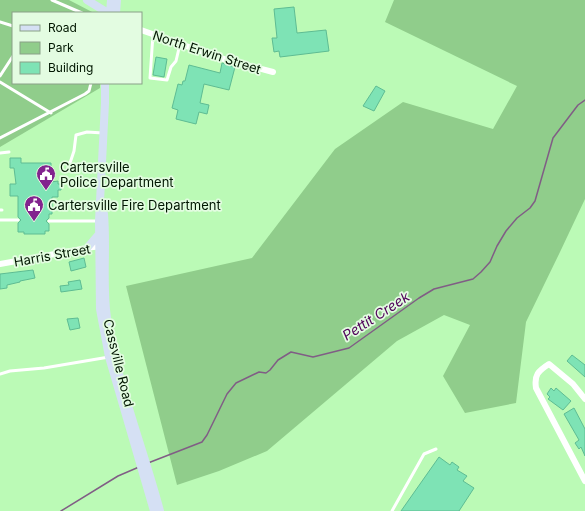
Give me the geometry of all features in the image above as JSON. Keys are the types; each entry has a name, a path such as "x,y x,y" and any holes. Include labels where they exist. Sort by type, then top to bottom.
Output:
{"main road":[{"path":"87,0 107,12"},
{"path":"109,12 111,0"},
{"path":"116,12 117,0"},
{"name":"Cassville Road","path":"105,84 99,233 102,246 109,329 138,446"},
{"name":"Cassville Road","path":"105,102 109,84"},
{"name":"Cassville Road","path":"102,188 105,220 102,246 100,309 109,357 157,510"},
{"path":"87,248 99,233"}],"street":[{"name":"North Erwin Street","path":"142,30 220,58 273,72"},
{"name":"Harris Street","path":"0,264 102,246"},
{"path":"585,399 573,384 549,364 540,370 535,380 536,388 585,481"}],"lane":[{"path":"52,0 80,12"},
{"path":"0,22 12,26"},
{"path":"152,34 150,78 167,80 171,67 176,62 180,44"},
{"path":"0,76 12,58"},
{"path":"0,82 51,113"},
{"path":"0,138 51,113 87,93 91,84"},
{"path":"69,166 74,150 76,135 87,132 103,133"},
{"path":"0,153 9,152"},
{"path":"0,220 18,220"},
{"path":"49,221 99,221"},
{"path":"0,374 10,371 44,368 109,357"},
{"path":"392,511 424,454 436,449"}],"green space":[{"path":"0,0 69,0 92,12 12,12 12,84 100,84 100,88 0,147"},
{"path":"394,0 585,0 585,199 526,322 516,403 465,413 443,376 470,325 444,315 397,341 267,451 219,471 177,485 126,286 252,258 335,149 403,102 493,129 517,86 385,22"}],"building":[{"path":"294,7 297,33 326,30 329,51 280,57 279,51 274,52 272,38 277,38 274,9"},
{"path":"156,57 167,59 164,77 153,75"},
{"path":"222,63 235,67 229,90 204,84 200,103 209,105 207,114 199,112 196,124 176,119 178,110 172,108 178,84 182,85 183,81 185,81 189,65 220,73"},
{"path":"376,86 385,91 374,111 363,106"},
{"path":"10,158 21,158 21,163 51,163 51,182 58,181 58,184 61,184 61,190 58,190 58,197 52,197 52,214 49,214 49,218 46,221 49,224 49,231 45,231 45,234 24,234 24,232 18,232 18,223 21,220 18,217 18,196 10,196 10,184 16,184 14,168 10,168"},
{"path":"84,258 86,267 71,271 69,262"},
{"path":"33,270 35,278 7,285 7,288 0,289 0,274"},
{"path":"80,280 82,289 61,292 60,286 69,285 68,282"},
{"path":"78,318 80,328 70,330 67,319"},
{"path":"572,355 585,365 585,377 567,361"},
{"path":"551,388 554,391 556,388 571,401 563,410 548,399 550,397 547,394"},
{"path":"574,408 585,429 585,456 581,447 579,449 575,443 579,440 564,414"},
{"path":"439,457 450,465 452,462 459,467 457,470 467,476 463,481 474,488 459,511 401,511"}],"waterway":[{"name":"Pettit Creek","path":"148,463 202,442 207,435 227,394 236,383 259,372 266,373 278,360 291,352 313,357 349,348 434,289 473,279 490,262 506,231 517,218 530,208 535,201 553,138 578,105 585,100"},
{"name":"Pettit Creek","path":"61,511 118,476 139,467"}],"place":[{"name":"Cartersville Police Department","path":"46,191"},
{"name":"Cartersville Fire Department","path":"34,222"}]}
